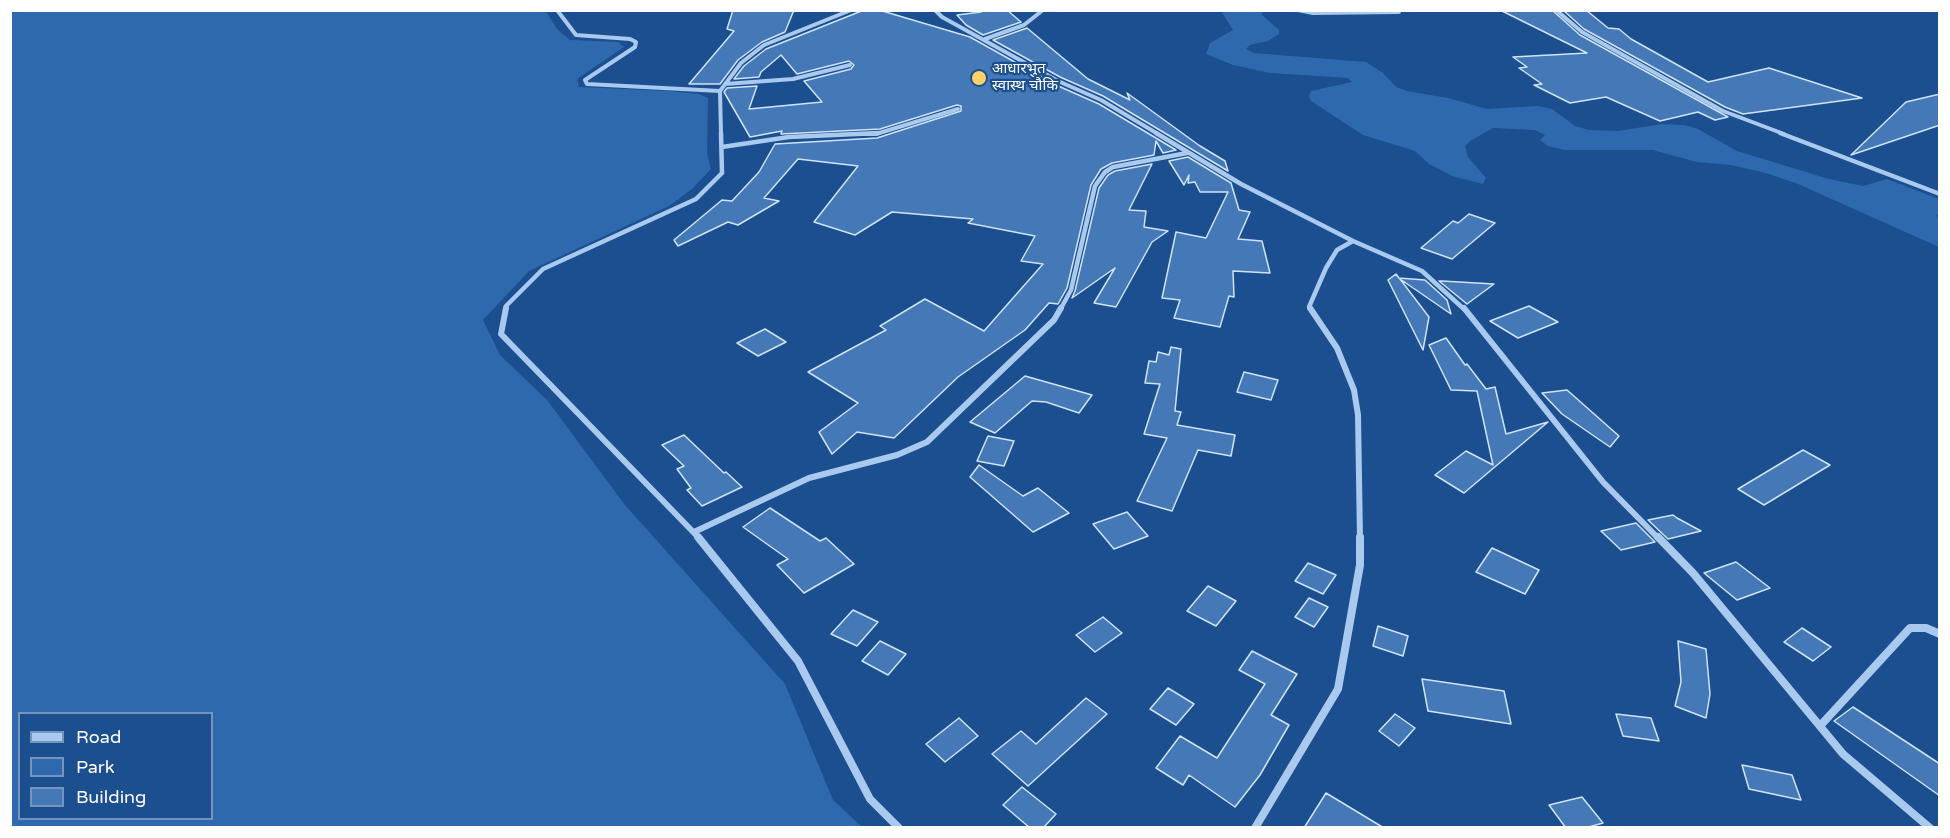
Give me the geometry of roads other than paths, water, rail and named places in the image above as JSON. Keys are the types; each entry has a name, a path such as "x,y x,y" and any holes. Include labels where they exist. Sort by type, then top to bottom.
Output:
{"street":[{"path":"557,10 576,34 623,38 636,42 635,46 585,80 588,84 720,91"},
{"path":"852,10 764,45 741,63 720,91 722,173 696,199 543,269 506,306 501,334 694,532 743,590 798,661 870,799 899,828"},
{"path":"935,10 942,17 1058,81 1101,100 1187,153 1353,241 1422,271 1466,309 1513,372 1604,482 1693,573 1843,754 1930,828"},
{"path":"985,39 1024,25 1043,10"},
{"path":"1298,10 1313,13 1400,12"},
{"path":"1556,10 1582,32 1724,111 1940,194"},
{"path":"725,84 793,79 850,65"},
{"path":"722,147 789,137 876,134 958,109"},
{"path":"694,532 809,478 887,458 927,442 1054,320 1071,290 1090,203 1095,186 1105,172 1113,167 1187,153"},
{"path":"1255,828 1338,689 1353,610 1360,565 1362,502 1358,415 1354,390 1347,370 1336,348 1309,307 1326,268 1337,250 1353,241"},
{"path":"1820,726 1910,628 1926,628 1940,634"}],"place":[{"name":"आधारभुत स्वास्थ चौकि","path":"979,78"}]}
